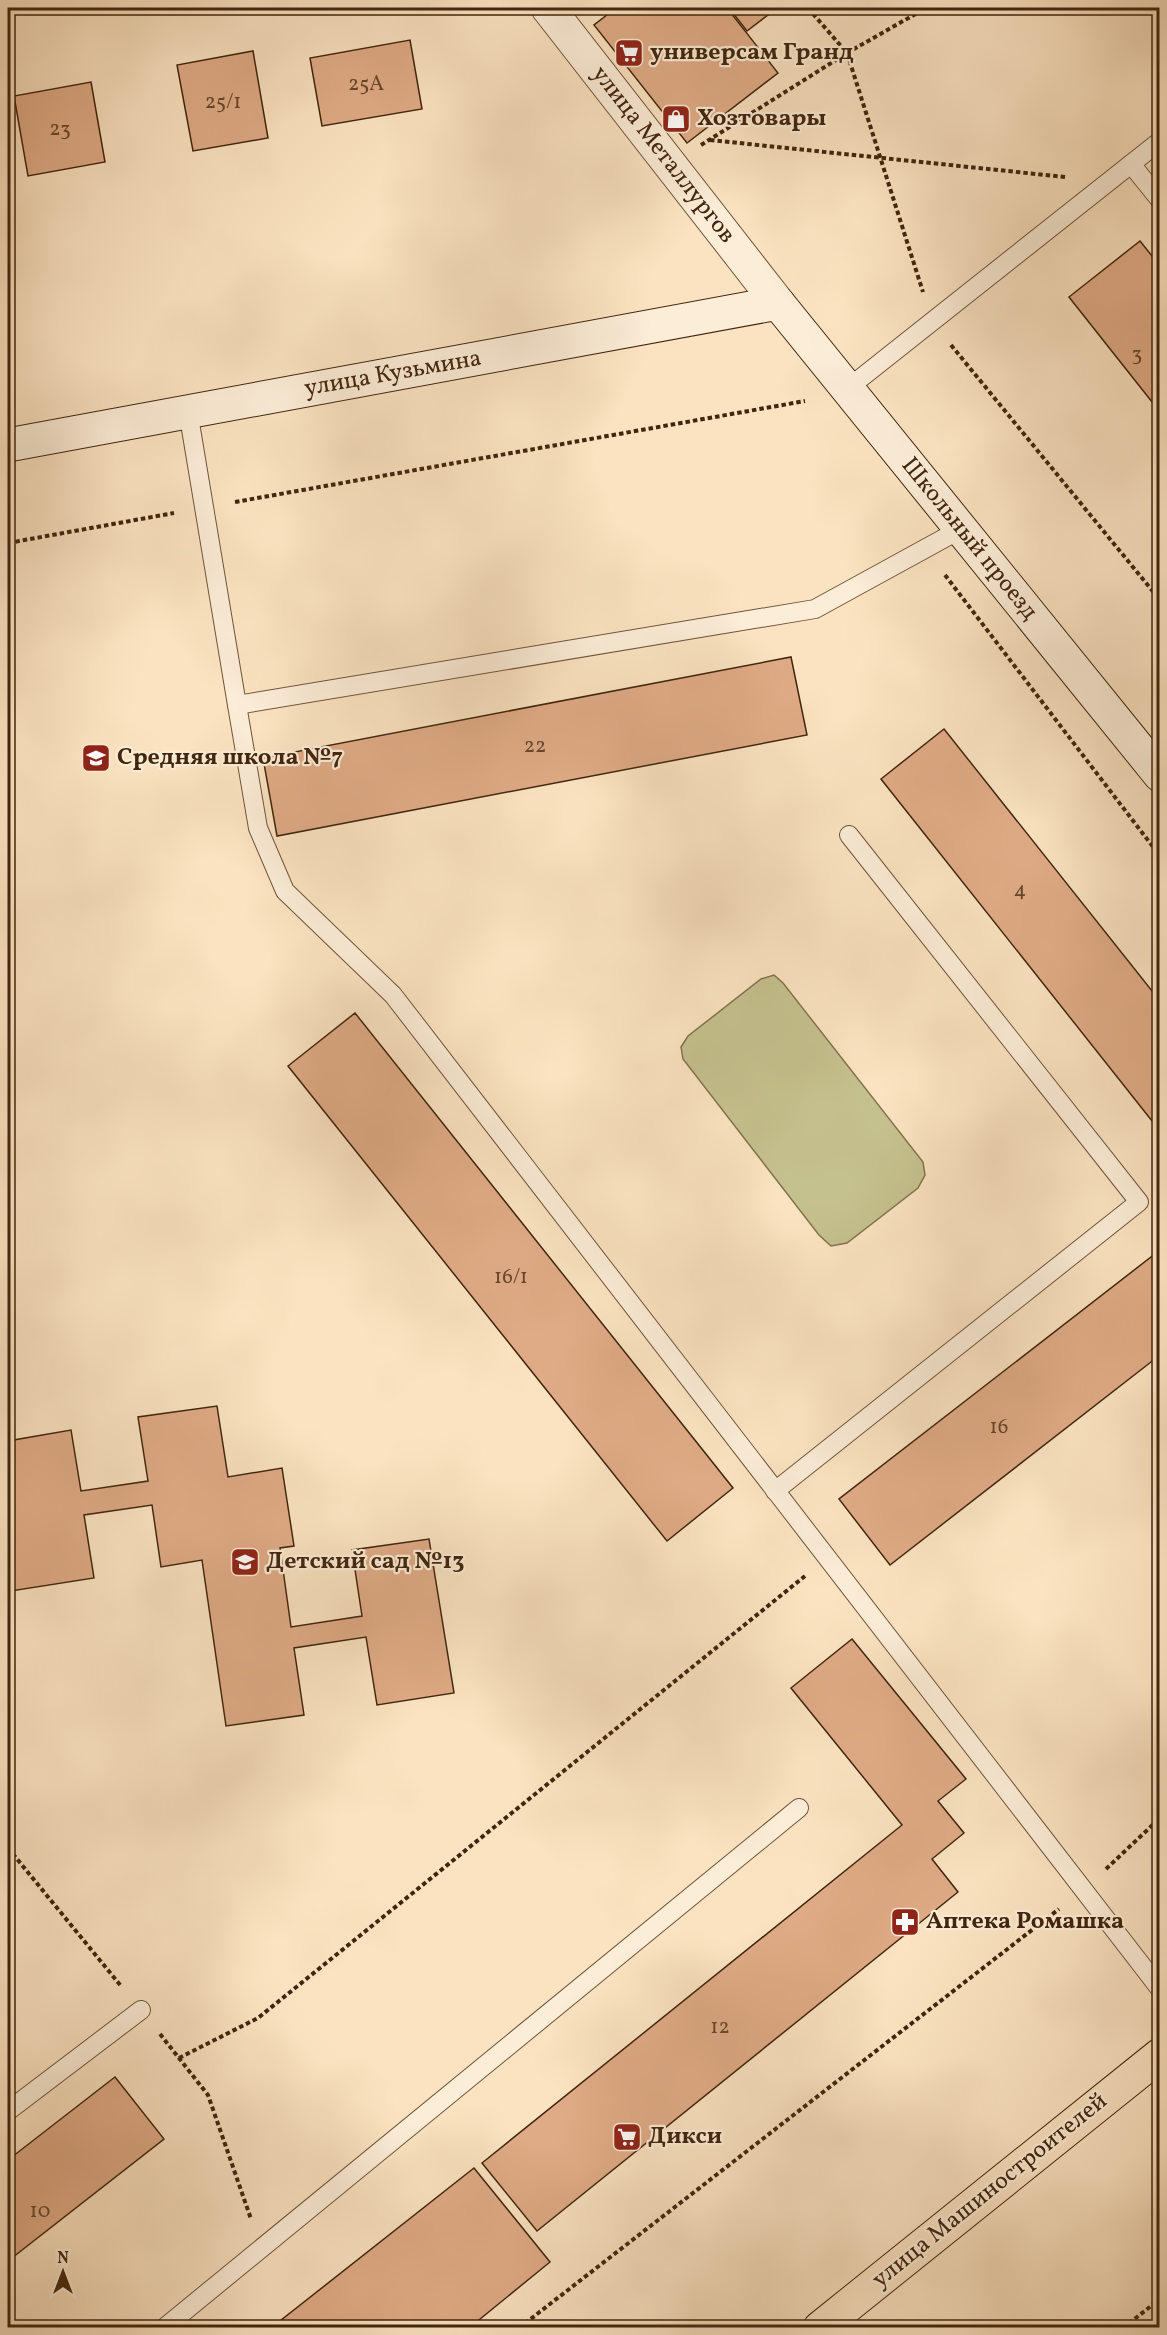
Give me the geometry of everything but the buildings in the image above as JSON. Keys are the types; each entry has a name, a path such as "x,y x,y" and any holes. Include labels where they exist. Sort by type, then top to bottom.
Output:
{"main road":[{"name":"улица Металлургов","path":"548,8 778,303"},
{"name":"Школьный проезд","path":"778,303 1160,775"},
{"name":"улица Кузьмина","path":"8,445 778,303"},
{"name":"улица Машиностроителей","path":"820,2328 1160,2055"}],"lane":[{"path":"847,389 1160,141"},
{"path":"1131,164 1160,200"},
{"path":"188,411 258,828 285,891 393,995 1160,1989"},
{"path":"237,705 815,609 961,529"},
{"path":"775,1491 1139,1202 849,835"},
{"path":"164,2328 799,1808"},
{"path":"8,2111 141,2010"}],"path":[{"path":"670,165 847,53 926,8"},
{"path":"710,140 1108,182"},
{"path":"8,543 804,400 811,408"},
{"path":"926,549 1160,856"},
{"path":"179,2058 258,2018 827,1558"},
{"path":"519,2328 1083,1890 1160,1818"},
{"path":"8,1848 208,2094 261,2248"},
{"path":"1123,2328 1160,2299"}],"shaded area":[{"path":"774,975 783,983 923,1162 925,1175 918,1188 847,1243 831,1246 819,1235 683,1059 681,1047 688,1036 761,979"}],"place":[{"name":"универсам Гранд","path":"629,53"},
{"name":"Хозтовары","path":"676,119"},
{"name":"Средняя школа №7","path":"96,758"},
{"name":"Детский сад №13","path":"245,1562"},
{"name":"Аптека Ромашка","path":"905,1922"},
{"name":"Дикси","path":"627,2137"}]}
